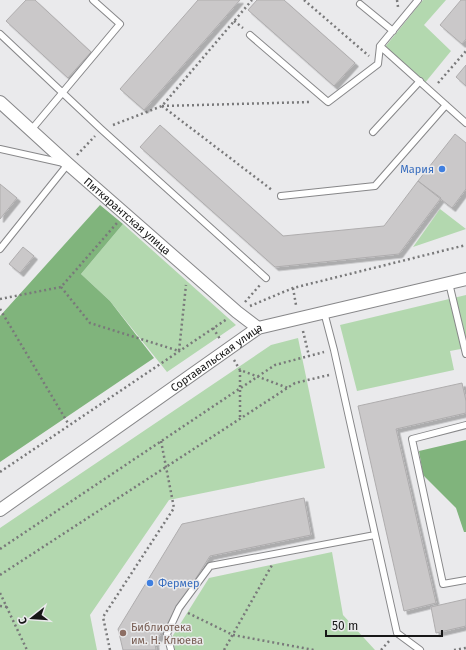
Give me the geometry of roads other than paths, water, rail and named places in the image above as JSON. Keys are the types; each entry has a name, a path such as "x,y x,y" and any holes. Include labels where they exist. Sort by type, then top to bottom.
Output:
{"street":[{"name":"Питкярантская улица","path":"0,102 32,129 68,164 237,312 258,328"},
{"name":"Сортавальская улица","path":"0,510 258,328 466,279"}],"lane":[{"path":"32,129 120,24 93,0"},
{"path":"250,35 328,102 378,64 380,46 418,0"},
{"path":"360,4 393,31"},
{"path":"0,34 101,129 266,278"},
{"path":"380,46 466,123"},
{"path":"372,132 420,81"},
{"path":"280,196 375,186 446,105"},
{"path":"0,149 68,164 0,249"},
{"path":"449,283 466,354"},
{"path":"324,312 334,350 397,633 420,650"},
{"path":"466,425 412,439 443,584 466,580"},
{"path":"171,650 167,634 179,608 210,566 375,535"}],"place":[{"name":"Мария","path":"442,169"},
{"name":"Фермер","path":"150,583"},
{"name":"Библиотека им. Н. Клюева","path":"123,633"}]}
